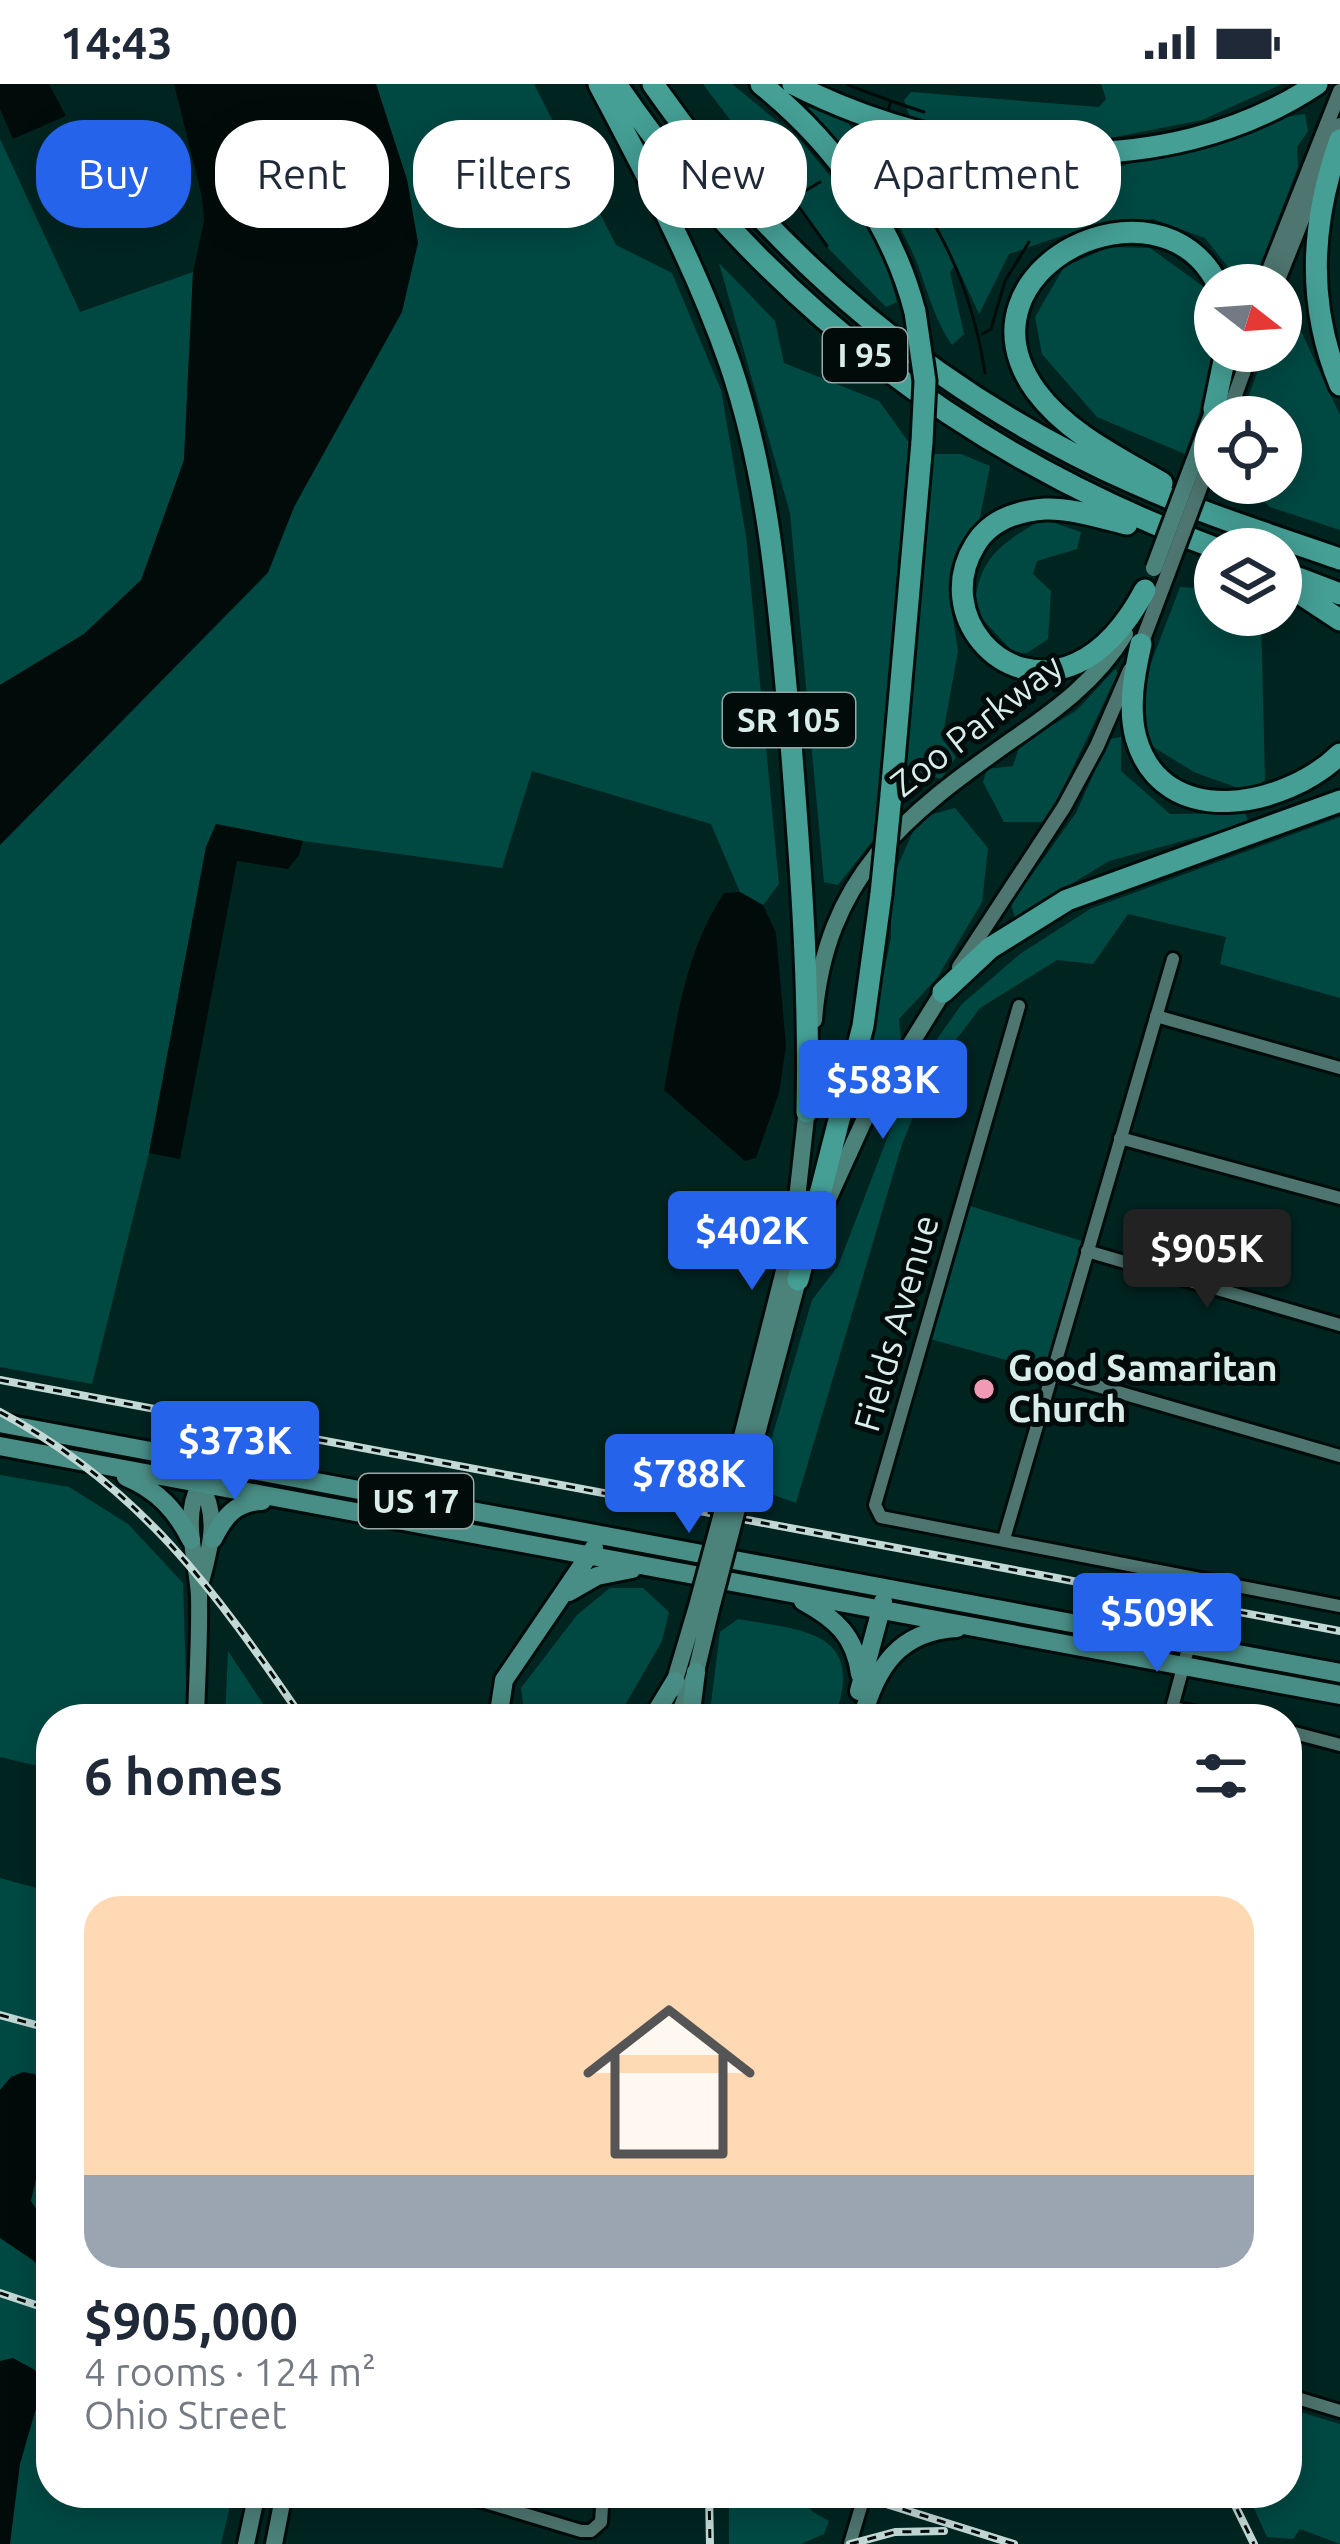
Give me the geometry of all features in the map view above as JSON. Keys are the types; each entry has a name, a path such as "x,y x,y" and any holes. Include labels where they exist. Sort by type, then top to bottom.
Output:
{"highway":[{"name":"SR 105","path":"599,84 671,223 719,335 762,485 795,794 808,1028 807,1112"},
{"name":"I 95","path":"616,84 669,158 734,234 790,291 866,356 964,426 1033,467 1123,512 1194,540"},
{"name":"I 95","path":"653,84 762,219 833,289 974,397 1131,482 1340,559"},
{"name":"SR 105","path":"761,84 815,135 867,201 900,266 915,312 925,381 891,796 863,1026 798,1280"},
{"path":"793,84 859,114 925,135 994,148 1072,152 1195,138 1249,120 1317,84"},
{"path":"1340,140 1321,203 1315,258 1321,326 1340,386"},
{"path":"1203,264 1194,251 1169,238 1127,233 1086,241 1052,259 1031,280 1019,306 1016,337 1037,392 1066,421 1101,448 1225,519"},
{"path":"1145,590 1100,649 1071,666 1039,670 1008,664 982,645 965,619 960,589 978,538 1024,512 1066,511 1185,537"},
{"path":"1302,583 1340,594"},
{"path":"1302,592 1340,620"},
{"path":"1141,644 1133,687 1136,740 1153,772 1179,793 1208,801 1258,799 1297,784 1340,754"},
{"path":"943,992 990,948 1067,900 1340,801"}],"main road":[{"name":"Zoo Parkway","path":"738,1481 785,1273 799,1196 815,1008 842,909 867,865 922,805 1090,680 1120,641 1145,590 1161,570 1194,483"},
{"name":"Zoo Parkway","path":"667,1704 704,1608 798,1280 830,1193 867,1114 943,992"},
{"name":"US 17","path":"0,1423 892,1589 1187,1655 1340,1695"},
{"name":"US 17","path":"0,1446 978,1627 1340,1673"},
{"path":"170,1455 208,1496 213,1540"},
{"path":"94,1463 150,1488 180,1518 191,1540"},
{"path":"196,1704 199,1595 191,1540 193,1505 200,1484 232,1467"},
{"path":"199,1595 213,1540 227,1514 249,1502 293,1501"},
{"path":"500,1704 504,1680 566,1595 600,1536"},
{"path":"566,1595 596,1576 646,1566"},
{"path":"858,1704 892,1589"},
{"path":"787,1592 845,1630 857,1653 863,1704"},
{"name":"Zoo Parkway","path":"683,1704 695,1672 704,1608"},
{"path":"865,1688 904,1642 943,1629 978,1627"},
{"path":"692,1704 695,1672"},
{"path":"661,1704 675,1681"},
{"path":"246,2544 254,2508"},
{"path":"274,2544 281,2508"}],"street":[{"path":"1270,264 1340,92"},
{"path":"1284,264 1340,125"},
{"name":"Zoo Parkway","path":"943,992 1083,773 1141,644 1161,570"},
{"path":"1173,959 1004,1539 1340,1606"},
{"name":"Fields Avenue","path":"1004,1539 880,1517 874,1505 1019,1006"},
{"path":"1156,1016 1340,1068"},
{"path":"1120,1138 1340,1198"},
{"path":"1087,1251 1340,1325"},
{"path":"1052,1373 1340,1456"},
{"path":"1173,1704 1187,1655"},
{"path":"1302,1735 1340,1745"},
{"path":"1302,2400 1340,2411"},
{"path":"505,2508 581,2531 596,2528 604,2508"},
{"path":"850,2544 861,2508"}],"shaded area":[{"path":"0,84 49,84 66,116 36,120 36,129 13,139 0,109"},
{"path":"174,84 376,84 388,120 215,120 215,228 389,228 389,124 407,180 418,243 402,312 294,507 268,572 0,845 0,685 84,634 141,580 184,460 193,272 204,221 191,153 191,120 183,120"},
{"path":"376,84 534,84 552,120 413,120 413,214"},
{"path":"703,84 732,84 776,120 730,120"},
{"path":"1101,84 1282,84 1202,120 1121,136 1121,120 911,120 904,100 911,92 1099,107 1106,99"},
{"path":"812,105 847,120 831,120 831,135 807,110"},
{"path":"1305,114 1308,131 1297,147 1298,167 1261,264 1225,264 1205,238 1153,219 1121,223 1121,166 1266,120"},
{"path":"0,139 36,217 36,228 41,228 80,312 193,272 184,460 142,580 84,634 0,685"},
{"path":"807,148 831,177 831,228 868,228 882,250 897,302 886,307 807,221"},
{"path":"415,228 607,228 616,245 672,273 721,390 746,536 779,884 763,905 740,892 711,824 532,771 502,868 216,824 206,847 149,1153 92,1384 0,1367 0,845 268,573 294,507 418,243"},
{"path":"900,228 1085,228 1009,254 979,314 956,264 950,272 964,334 952,345"},
{"path":"1109,247 1150,248 1194,280 1194,372 1209,372 1204,396 1194,396 1194,427 1185,454 1097,417 1042,354 1035,317 1064,267"},
{"path":"719,263 775,321 784,363 879,401 910,444 874,839 838,885 824,882 790,513"},
{"path":"1302,333 1340,415 1340,530 1267,504 1302,504 1302,396 1249,396 1257,372 1302,372"},
{"path":"934,454 961,454 990,466 979,522 965,540 949,593 958,651 942,739 956,757 941,779 905,768"},
{"path":"1043,519 1081,532 1077,549 1037,561 1033,574 1051,591 1048,639 1027,653 1013,652 974,610 977,592 994,554"},
{"path":"1180,587 1194,588 1194,636 1262,636 1265,780 1249,792 1194,772 1147,743 1145,679"},
{"path":"1115,669 1118,673 1047,822 1004,822 983,782 987,769 1013,766 1020,745 1077,710"},
{"path":"1121,737 1121,771 1170,814 1245,813 1249,823 1109,861 1015,918 1011,904 1076,813 1109,739"},
{"path":"955,808 988,848 982,902 937,978 899,1019 901,1041 879,1063 867,1055 891,938 891,881 919,818"},
{"path":"1340,817 1340,998 1220,964 1226,937 1128,914 1093,964 1057,960 980,1008 931,1073 902,1144 796,1503 757,1489 812,1300 838,1266 912,1074 962,1004 1020,954 1090,909"},
{"path":"216,824 303,841 288,869 237,861 180,1159 149,1153 206,847"},
{"path":"740,892 763,905 776,933 786,1046 779,1093 756,1158 745,1161 664,1090 684,988 700,940 724,893"},
{"path":"970,1206 1085,1242 1046,1371 930,1339"},
{"path":"0,1475 69,1487 128,1524 183,1583 187,1704 36,1704 36,1765 0,1757"},
{"path":"610,1588 643,1588 669,1612 662,1641 626,1704 523,1704 521,1688 577,1615"},
{"path":"738,1619 786,1627 824,1640 836,1652 842,1668 838,1704 711,1704 720,1632"},
{"path":"228,1651 263,1704 226,1704"},
{"path":"0,1878 36,1888 36,2508 229,2508 221,2544 0,2544"},
{"path":"23,2072 36,2076 36,2179 31,2201 36,2209 36,2263 0,2238 0,2090"},
{"path":"13,2358 36,2372 36,2408 20,2464 10,2544 0,2544 0,2361"},
{"path":"1302,2413 1340,2424 1340,2544 1300,2529 1293,2539 1267,2537 1254,2508 1302,2508"},
{"path":"729,2508 809,2508 829,2521 824,2534 801,2544 729,2544"}],"waterway":[{"path":"848,85 891,101 888,110"},
{"path":"891,101 924,112"},
{"path":"820,182 798,195 796,203 827,246"},
{"path":"936,228 971,309 985,373"},
{"path":"982,334 991,329 1005,281 1029,242"}],"railway":[{"path":"0,1380 1340,1631"},
{"path":"0,1412 50,1441 135,1508 206,1585 292,1704"},
{"path":"0,2015 36,2025"},
{"path":"0,2293 36,2305"},
{"path":"709,2508 710,2544"},
{"path":"899,2508 1014,2544"},
{"path":"1236,2508 1254,2544"},
{"path":"850,2544 895,2532 944,2531"}],"place":[{"name":"Good Samaritan Church","path":"984,1389"}]}
